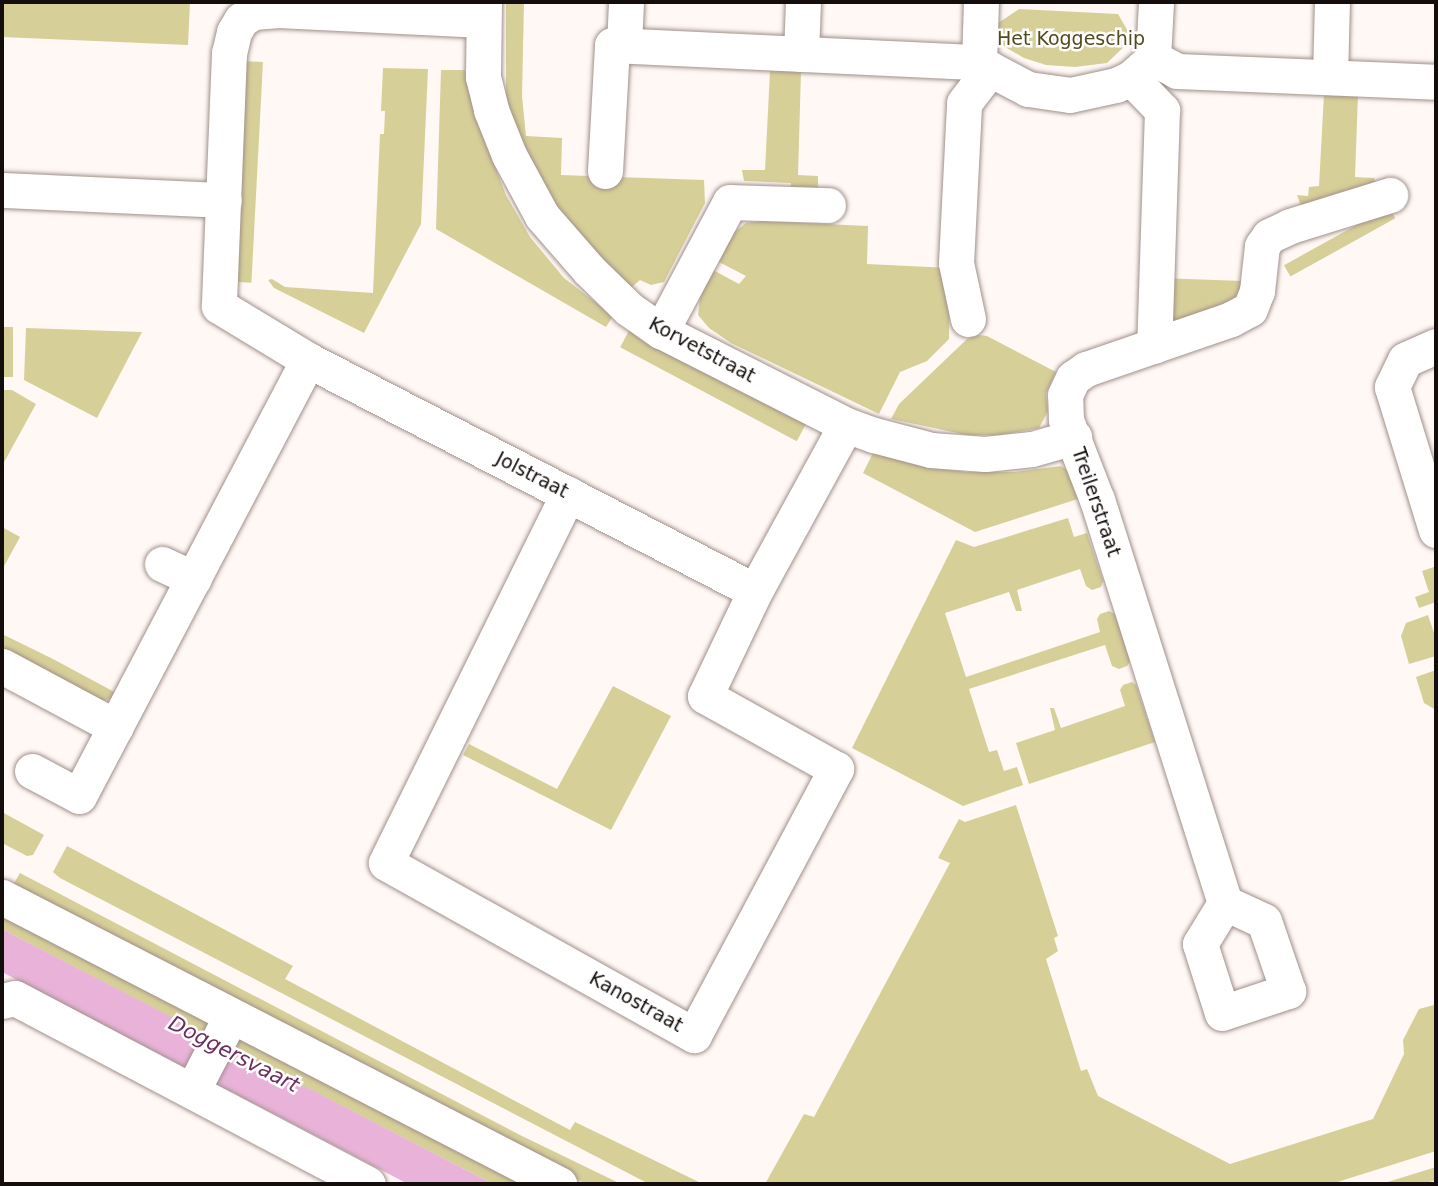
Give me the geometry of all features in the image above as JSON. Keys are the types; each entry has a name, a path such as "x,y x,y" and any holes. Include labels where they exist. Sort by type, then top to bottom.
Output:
{"street":[{"path":"624,45 626,2"},
{"path":"801,54 803,2"},
{"path":"968,319 956,263 964,103 984,66 981,2"},
{"path":"1154,346 1162,110 1142,68 1156,2"},
{"path":"1330,76 1332,2"},
{"name":"Jolstraat","path":"483,11 253,12 242,20 234,32 229,53 219,306 308,360 755,591"},
{"name":"Korvetstraat","path":"483,11 483,77 491,110 509,155 542,216 589,270 629,309 661,331 846,425 931,450 985,454 1021,451 1074,438"},
{"path":"605,171 612,45 984,66 1028,89 1070,95 1116,85 1142,68 1436,82"},
{"path":"2,190 224,200"},
{"name":"Treilerstraat","path":"1225,903 1063,406 1065,395 1073,378 1086,369 1231,319 1250,309 1257,291 1262,246 1269,236 1290,226 1390,195"},
{"path":"661,331 730,202 828,205"},
{"path":"1436,346 1405,360 1392,387 1436,530"},
{"path":"32,771 79,796 308,360"},
{"name":"Kanostraat","path":"568,494 386,863 694,1035 836,769 705,696 755,591 846,425"},
{"path":"162,564 194,579"},
{"path":"2,666 116,727"},
{"path":"2,897 225,1029 559,1184"},
{"path":"2,1001 15,998 196,1083 368,1184"},
{"path":"196,1083 225,1029"}],"green space":[{"path":"2,2 190,2 188,45 2,37"},
{"path":"506,2 524,2 522,96 526,136 562,138 561,175 704,180 705,203 664,282 651,285 640,280 632,287 583,244 549,195 520,137 506,98"},
{"name":"Het Koggeschip","path":"1019,9 1118,14 1129,33 1129,42 1107,63 1075,67 1046,65 1024,58 1005,47 994,34 995,25"},
{"path":"243,61 263,62 251,283 231,282"},
{"path":"383,68 428,69 421,224 364,333 274,288 268,280 272,279 285,287 373,293 380,134 384,134 385,111 381,111"},
{"path":"441,70 465,70 482,133 506,195 530,237 564,278 613,316 606,327 436,229"},
{"path":"770,71 801,72 798,175 818,176 818,189 791,195 791,183 744,181 742,170 765,170"},
{"path":"1324,94 1358,94 1355,177 1374,178 1376,184 1301,206 1297,195 1308,196 1309,187 1319,186"},
{"path":"1389,207 1395,218 1290,277 1284,265"},
{"path":"761,221 868,226 867,264 950,268 949,339 927,361 900,372 879,414 731,343 709,328 698,315 700,297 713,270 739,284 746,276 719,262 732,234 746,223"},
{"path":"1160,278 1243,281 1243,289 1231,305 1157,331"},
{"path":"2,327 13,327 13,377 2,377"},
{"path":"631,327 808,421 797,441 620,347"},
{"path":"26,328 142,332 97,418 24,380"},
{"path":"979,335 987,336 1056,372 1046,394 1048,411 1039,428 1000,435 967,435 891,419 899,404 967,339"},
{"path":"2,390 12,390 36,404 2,466"},
{"path":"873,453 931,468 967,472 1015,472 1061,466 1070,472 1081,498 975,532 863,473"},
{"path":"1068,518 1074,537 1087,533 1103,581 1101,587 1092,590 1086,586 1080,569 1017,590 1022,611 1016,611 1009,592 945,613 966,677 1100,632 1097,619 1100,614 1109,611 1115,614 1130,661 1127,666 1119,669 1112,666 1105,645 969,689 989,752 997,750 1004,771 1017,767 1023,785 963,806 852,748 956,540 974,547"},
{"path":"2,527 20,537 2,570"},
{"path":"1434,567 1436,602 1419,608 1415,597 1429,592 1422,571"},
{"path":"1428,615 1436,639 1436,656 1409,664 1401,636 1406,623"},
{"path":"2,634 120,695 103,701 2,655"},
{"path":"1436,670 1436,710 1424,703 1416,677"},
{"path":"1132,682 1136,685 1155,742 1029,784 1016,743 1055,730 1050,708 1054,708 1061,728 1125,706 1120,690 1123,685"},
{"path":"613,686 671,716 611,830 463,755 469,744 557,789"},
{"path":"1016,805 1058,936 1054,938 1058,951 1046,959 1081,1071 1087,1069 1098,1096 1230,1164 1373,1119 1404,1054 1403,1040 1419,1009 1434,1005 1436,1151 1331,1184 765,1184 804,1114 814,1117 950,863 938,858 959,819 965,822"},
{"path":"2,812 44,835 33,855 27,856 2,843"},
{"path":"67,846 293,966 285,979 570,1130 575,1122 703,1184 649,1184 60,878 53,872"},
{"path":"20,873 520,1135 621,1184 586,1184 13,885"},
{"path":"2,910 529,1184 493,1184 218,1042 2,929"},
{"path":"1436,1167 1436,1180 1422,1184 1381,1184"}],"water":[{"name":"Doggersvaart","path":"2,929 493,1184 408,1184 2,972"}]}
